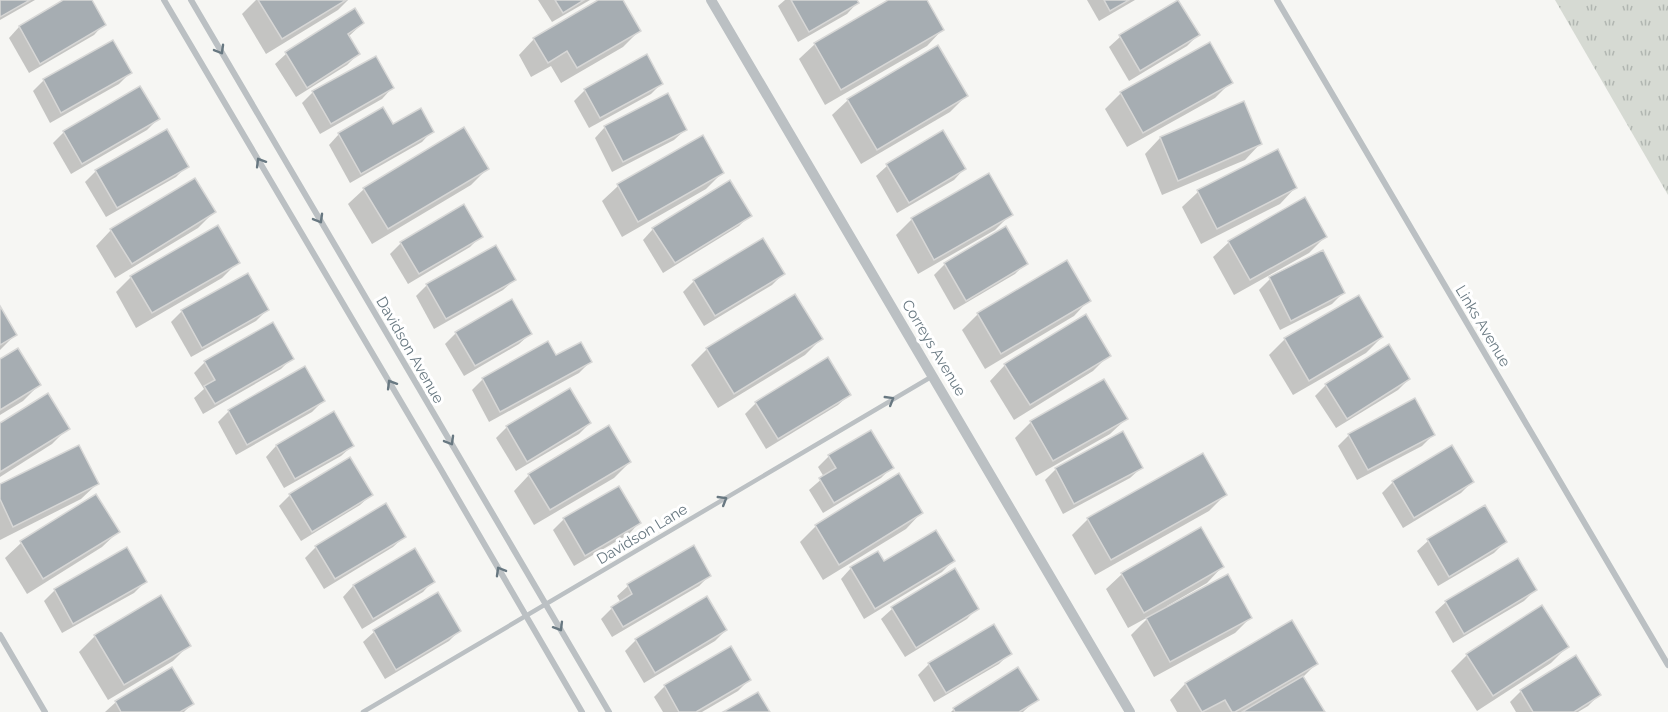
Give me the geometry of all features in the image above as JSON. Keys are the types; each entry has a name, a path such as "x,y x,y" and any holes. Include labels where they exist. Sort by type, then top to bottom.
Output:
{"street":[{"path":"164,0 582,712"},
{"name":"Davidson Avenue","path":"191,0 609,712"},
{"name":"Correys Avenue","path":"711,0 1130,712"},
{"name":"Links Avenue","path":"1277,0 1668,665"},
{"path":"0,635 45,712"}],"lane":[{"name":"Davidson Lane","path":"363,712 933,376"}],"green space":[{"path":"1555,0 1668,0 1668,195"}],"building":[{"path":"0,0 30,0 0,17"},
{"path":"63,0 92,0 106,25 40,64 19,26"},
{"path":"258,0 346,0 282,39"},
{"path":"555,0 584,0 563,13"},
{"path":"598,0 623,0 641,31 577,68 567,51 548,63 533,38"},
{"path":"791,0 857,0 859,3 809,32"},
{"path":"888,0 927,0 944,30 841,90 814,43"},
{"path":"1104,0 1129,0 1110,11"},
{"path":"1178,0 1200,35 1140,71 1119,35"},
{"path":"355,8 364,23 348,34 360,54 307,88 285,52"},
{"path":"113,40 132,73 61,113 43,79"},
{"path":"1210,42 1233,83 1143,133 1120,92"},
{"path":"938,45 968,96 877,150 847,99"},
{"path":"647,54 663,84 600,118 584,89"},
{"path":"376,56 394,88 331,124 312,91"},
{"path":"140,86 160,119 82,164 63,131"},
{"path":"668,93 687,130 623,162 604,126"},
{"path":"1244,101 1262,144 1178,181 1160,137"},
{"path":"383,107 393,124 421,108 434,132 361,174 338,133"},
{"path":"464,127 489,169 388,229 363,188"},
{"path":"167,129 189,167 117,208 95,170"},
{"path":"943,130 966,169 909,203 886,164"},
{"path":"703,135 724,173 638,222 617,184"},
{"path":"1278,149 1297,188 1217,229 1197,190"},
{"path":"989,173 1013,215 934,260 911,218"},
{"path":"195,178 216,212 132,264 110,229"},
{"path":"730,180 752,216 675,263 652,228"},
{"path":"1305,197 1327,237 1250,280 1228,241"},
{"path":"464,204 483,237 419,274 400,242"},
{"path":"218,225 240,263 152,313 130,276"},
{"path":"1006,226 1028,264 966,301 944,263"},
{"path":"763,238 785,274 715,316 693,280"},
{"path":"496,245 516,280 446,319 426,284"},
{"path":"1323,250 1345,293 1291,321 1269,277"},
{"path":"1067,260 1091,301 1001,354 977,313"},
{"path":"248,273 269,310 202,348 181,310"},
{"path":"795,294 823,339 734,394 706,348"},
{"path":"1359,295 1383,337 1309,381 1284,338"},
{"path":"512,299 532,334 475,366 455,332"},
{"path":"0,306 17,335 0,345"},
{"path":"1086,314 1111,356 1030,405 1004,364"},
{"path":"273,322 294,359 215,404 204,386 215,380 204,361"},
{"path":"548,341 556,355 581,342 592,362 500,412 482,378"},
{"path":"1389,344 1410,379 1347,419 1325,384"},
{"path":"18,348 41,385 0,410 0,359"},
{"path":"828,357 851,395 778,439 755,402"},
{"path":"305,366 325,401 247,445 228,410"},
{"path":"1104,379 1128,419 1053,461 1030,421"},
{"path":"570,388 591,423 527,462 506,426"},
{"path":"48,393 70,429 0,472 0,423"},
{"path":"1415,398 1435,435 1368,470 1348,434"},
{"path":"334,411 354,446 295,479 276,445"},
{"path":"609,425 631,462 550,510 528,474"},
{"path":"871,430 894,468 834,503 819,478 836,468 828,455"},
{"path":"1123,431 1143,468 1074,504 1055,468"},
{"path":"79,445 99,484 13,527 0,499 0,484"},
{"path":"1452,445 1474,482 1414,518 1392,481"},
{"path":"1203,453 1227,495 1111,560 1087,518"},
{"path":"350,457 373,495 312,532 289,494"},
{"path":"899,473 923,513 839,565 815,525"},
{"path":"619,486 641,523 585,556 563,518"},
{"path":"96,494 120,532 43,579 20,541"},
{"path":"386,503 406,537 335,579 315,546"},
{"path":"1485,505 1507,542 1449,577 1427,539"},
{"path":"1201,527 1224,567 1144,613 1121,573"},
{"path":"936,530 955,561 875,609 850,567 878,551 884,561"},
{"path":"694,545 711,576 623,627 611,607 632,594 627,584"},
{"path":"127,547 147,582 73,624 54,589"},
{"path":"415,548 435,582 373,619 353,585"},
{"path":"1518,558 1537,590 1464,634 1445,601"},
{"path":"955,568 979,609 916,648 891,607"},
{"path":"1228,574 1252,618 1170,662 1146,618"},
{"path":"438,592 461,631 396,670 373,630"},
{"path":"161,595 191,646 124,685 94,635"},
{"path":"707,596 727,630 655,673 635,639"},
{"path":"1542,605 1569,647 1493,696 1466,654"},
{"path":"1292,620 1318,664 1235,712 1232,712 1225,700 1202,712 1185,683"},
{"path":"994,624 1012,654 946,693 928,663"},
{"path":"731,646 751,680 696,712 679,712 664,685"},
{"path":"1576,655 1601,695 1574,712 1533,712 1520,690"},
{"path":"172,667 194,704 180,712 121,712 115,701"},
{"path":"1018,667 1039,700 1019,712 955,712 953,708"},
{"path":"1303,676 1325,712 1242,712"},
{"path":"758,692 770,712 723,712"}]}
